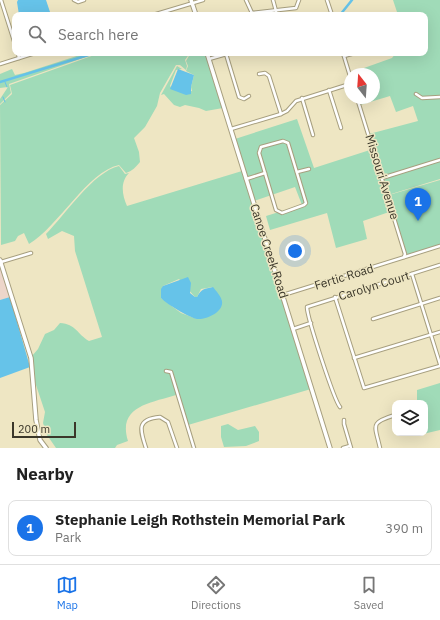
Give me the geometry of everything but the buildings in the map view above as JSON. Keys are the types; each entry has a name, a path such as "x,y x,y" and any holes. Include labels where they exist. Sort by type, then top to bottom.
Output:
{"main road":[{"path":"192,2 195,12"},
{"name":"Canoe Creek Road","path":"208,56 330,448"},
{"path":"0,261 31,358 38,435 44,447"}],"street":[{"path":"1,0 12,35"},
{"path":"74,0 78,2 84,0"},
{"path":"162,12 203,0"},
{"path":"246,0 252,12"},
{"path":"273,0 276,10"},
{"path":"260,12 296,8 299,0"},
{"path":"327,0 331,12"},
{"path":"0,64 25,56"},
{"path":"209,59 219,56"},
{"path":"227,56 239,97 244,99 249,96"},
{"path":"344,56 348,68"},
{"path":"259,74 266,74 269,76 281,114"},
{"path":"230,129 281,114 287,111 296,101 302,98 344,86"},
{"path":"329,90 341,128"},
{"path":"416,94 422,98 440,97"},
{"path":"302,98 313,135"},
{"name":"Missouri Avenue","path":"359,104 405,254 404,256"},
{"path":"282,141 288,143 306,203 282,213 276,210 265,173 259,150 261,147 282,141"},
{"path":"382,178 440,160"},
{"path":"297,172 310,169"},
{"path":"246,179 265,173"},
{"name":"Fertic Road","path":"283,295 440,246"},
{"path":"0,261 30,253"},
{"name":"Carolyn Court","path":"311,323 308,307 335,297 440,265"},
{"path":"335,297 364,388 440,365 412,274"},
{"path":"373,319 440,298"},
{"path":"293,329 311,323 332,389 340,407"},
{"path":"354,358 440,332"},
{"path":"166,371 171,372 194,448"},
{"path":"380,448 374,429 375,426 380,420 392,416"},
{"path":"146,448 140,430 144,421 155,417 165,418 168,422 177,448"},
{"path":"343,448 351,447 344,420"}],"shaded area":[{"path":"0,263 10,297 0,300"}],"green space":[{"path":"393,0 440,0 440,179 388,195 392,211 363,221 367,239 336,248 327,213 270,230 266,216 302,205 295,187 254,201 235,139 297,119 314,168 373,149 369,134 418,121 413,106 396,112 390,96 380,99 380,68 364,68 392,58 394,56 428,56 428,12 397,12"},
{"path":"77,56 88,56 9,84 11,93 0,104 0,99 8,87 0,88 0,74 12,69 15,75"},
{"path":"92,56 188,56 185,60 187,66 186,70 180,65 176,65 160,93 157,106 145,127 134,138 139,152 140,162 126,173 119,165 107,170 96,178 84,188 40,236 29,244 24,233 18,236 15,241 1,245 0,105 12,94 10,85"},
{"path":"189,56 207,56 223,108 206,111 185,105 180,107 174,105 164,94 161,95 177,66 182,69 176,70 170,86 174,90 180,92 192,91 191,87 194,75 186,71 188,66 186,61"},
{"path":"119,166 125,174 129,173 123,184 124,197 127,206 242,171 311,389 188,425 180,397 176,395 147,404 138,408 132,413 127,420 126,429 128,441 117,445 115,448 56,448 47,435 43,423 45,412 34,379 32,356 38,349 45,334 54,330 60,323 70,325 89,341 102,337 75,251 74,236 62,231 48,239 46,234 89,185 109,170","holes":["179,279 195,297 197,297 201,289 213,287 197,319 181,313 161,298 163,286"]},
{"path":"440,180 440,246 407,256 389,195"},
{"path":"440,383 440,430 428,433 428,400 417,400 417,390"},
{"path":"228,424 238,430 255,426 259,432 259,441 246,446 224,447 221,437 221,426"}],"water":[{"path":"18,0 46,0 50,12 19,12"},
{"path":"178,69 194,75 191,94 186,95 170,89"},
{"path":"188,277 191,283 190,293 195,297 197,297 204,289 213,287 220,295 222,305 217,312 209,317 197,319 178,310 161,298 161,289 163,286"},
{"path":"10,297 30,367 0,378 0,300"}],"waterway":[{"path":"342,12 352,0"},
{"path":"0,82 85,56"},
{"path":"5,82 7,87"},
{"path":"3,97 5,102"}],"place":[{"name":"Stephanie Leigh Rothstein Memorial Park","path":"418,221"}]}
